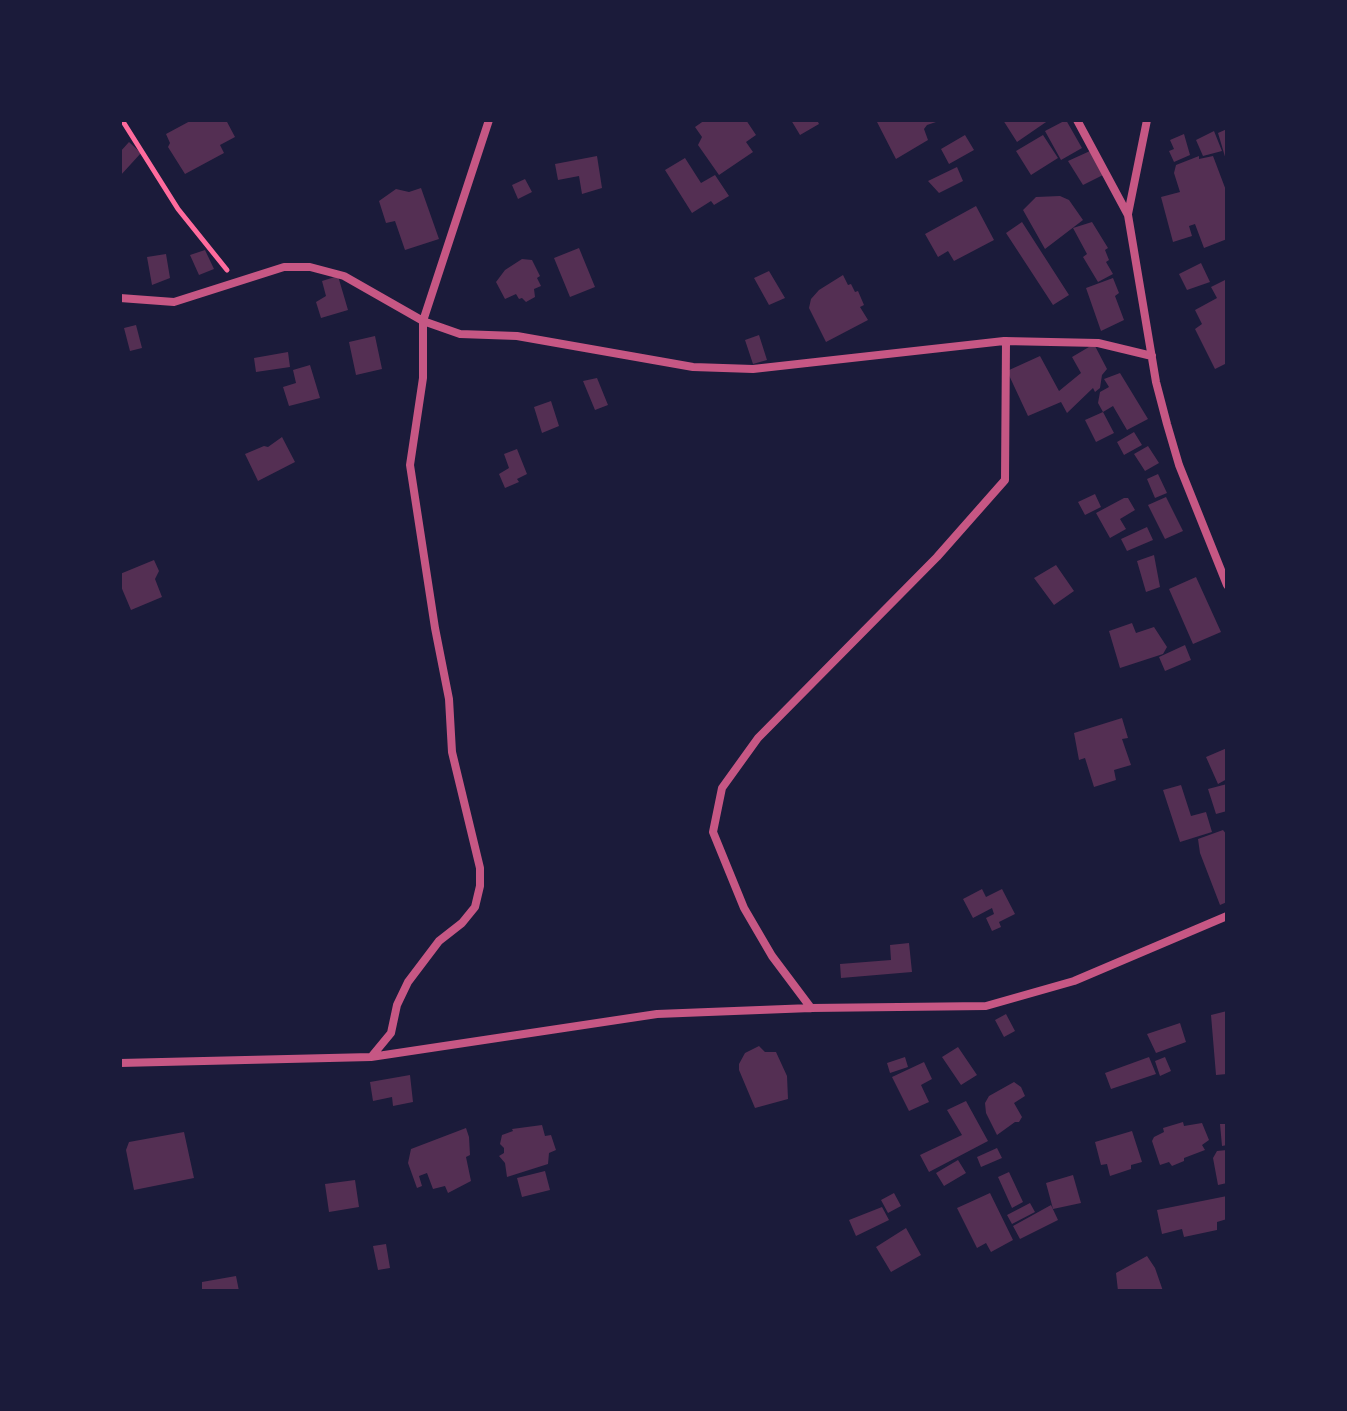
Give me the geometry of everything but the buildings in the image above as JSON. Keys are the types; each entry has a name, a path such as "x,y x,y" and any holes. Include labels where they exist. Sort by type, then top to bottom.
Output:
{"street":[{"path":"371,1057 391,1033 397,1005 408,982 439,941 462,923 475,907 480,886 480,868 452,752 449,699 410,465 423,378 423,321 489,120"},
{"path":"1077,120 1128,215 1152,356 1179,465 1227,585"},
{"path":"1128,215 1147,120"},
{"path":"120,298 174,302 284,267 310,267 344,276 423,321 460,334 517,336 693,367 753,369 1004,341 1098,343 1152,356"},
{"path":"811,1008 772,956 744,908 713,832 722,788 758,738 937,557 1005,480 1004,341"},
{"path":"120,1063 371,1057 657,1014 986,1006 1074,981 1227,916"}],"path":[{"path":"122,120 178,209 237,283"}]}
